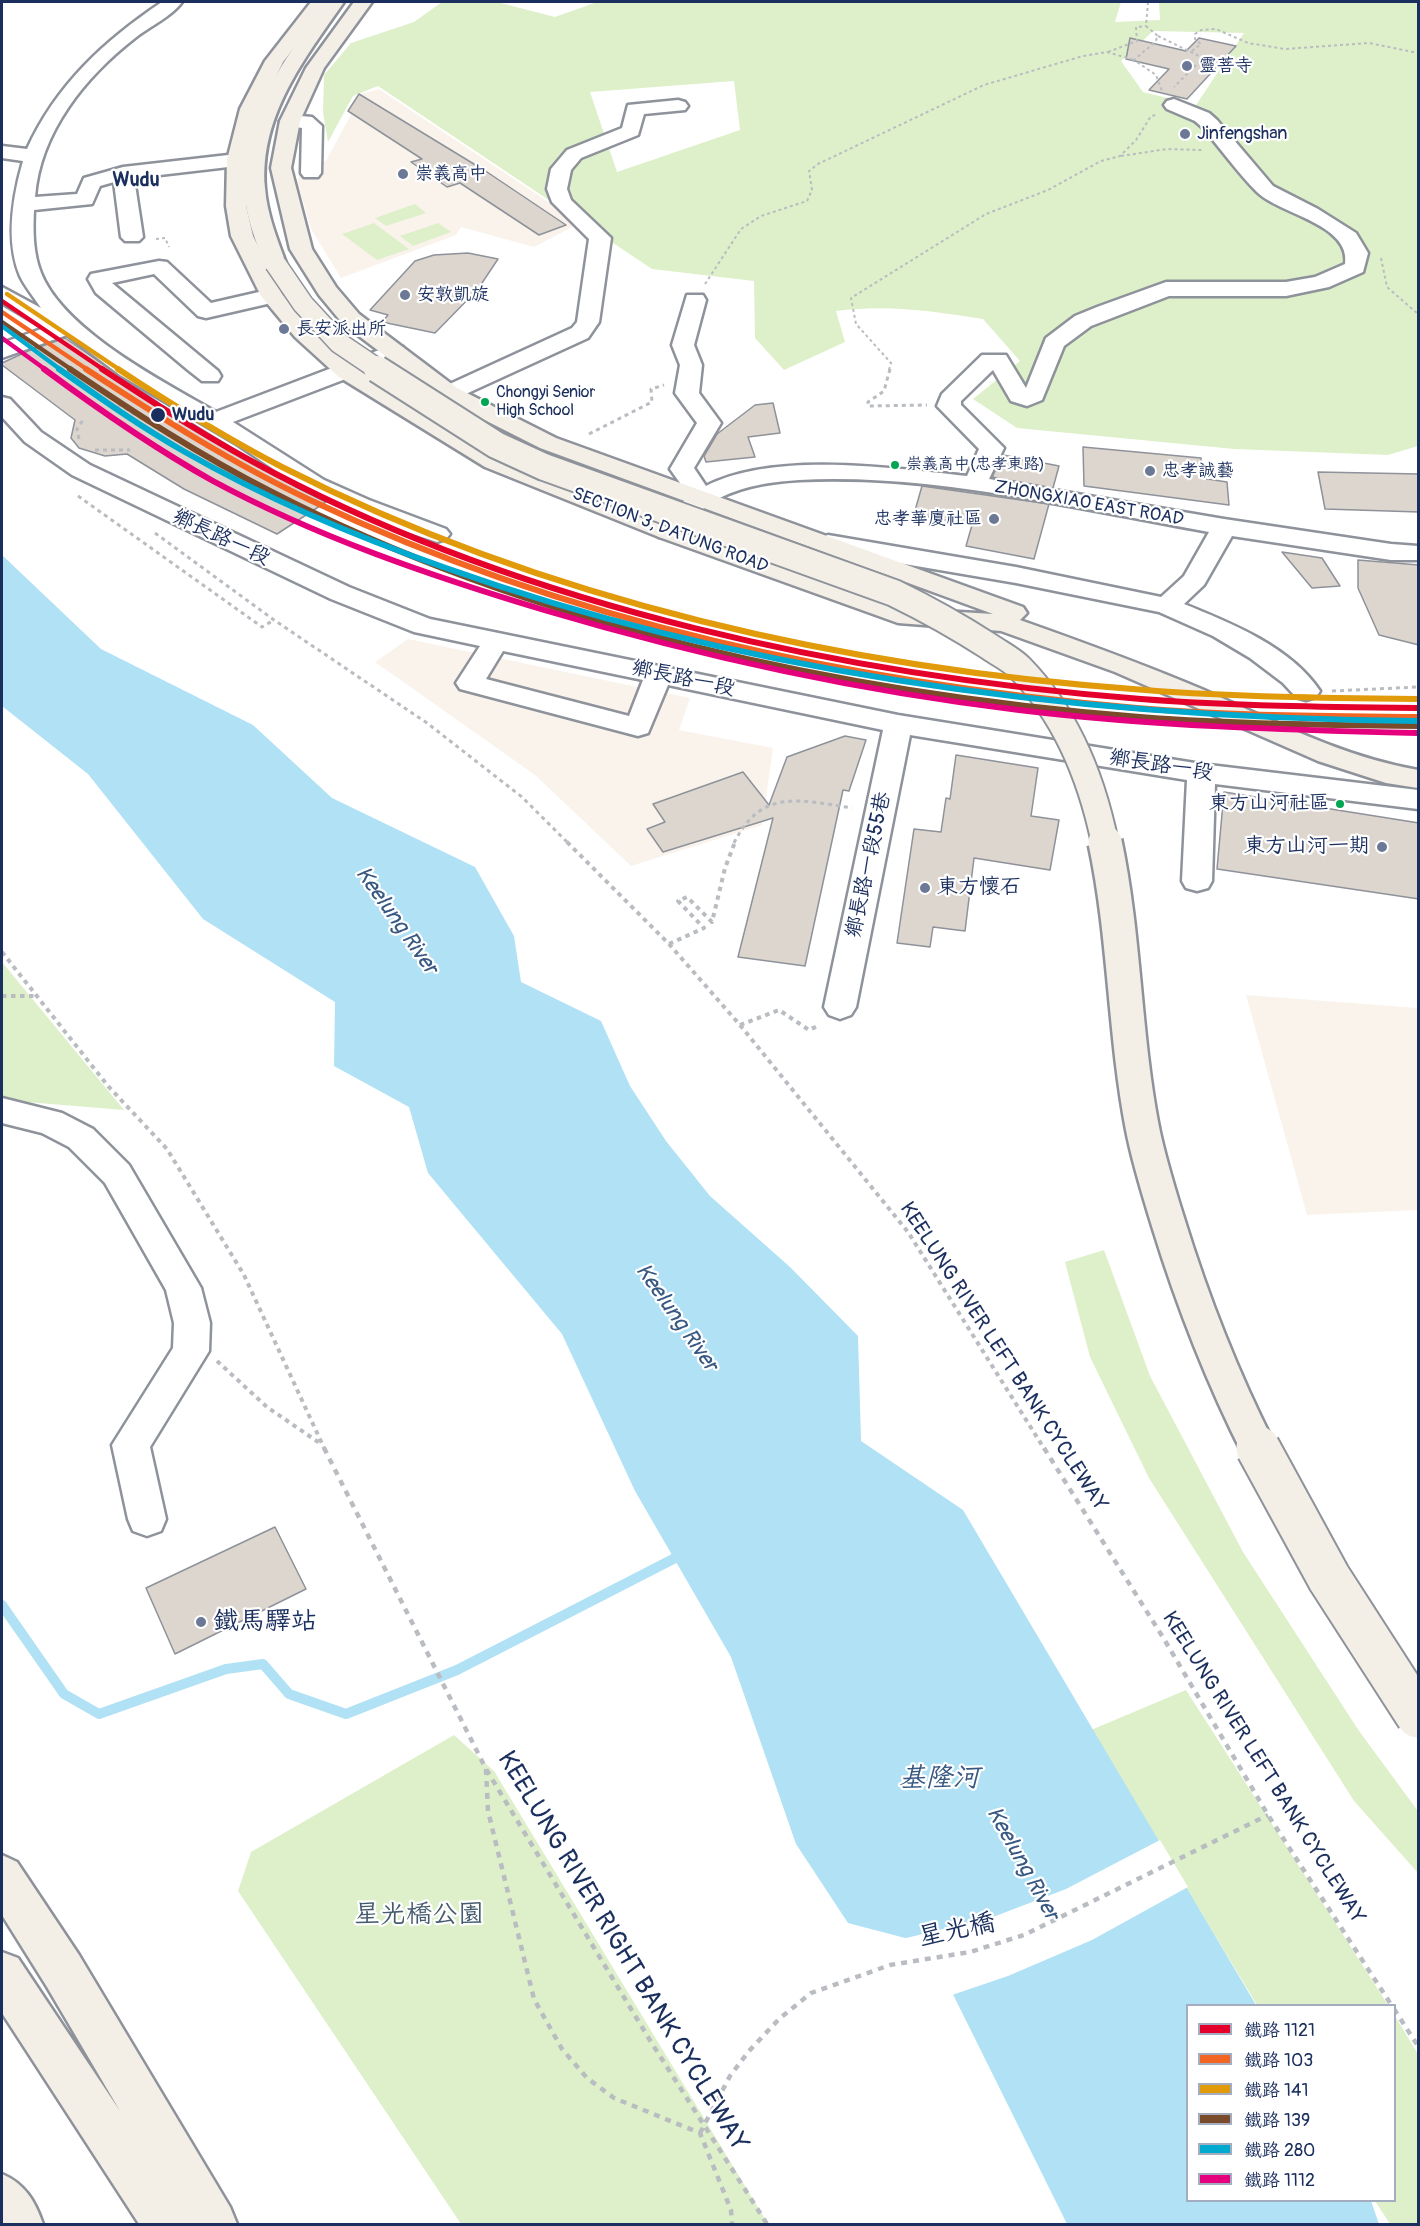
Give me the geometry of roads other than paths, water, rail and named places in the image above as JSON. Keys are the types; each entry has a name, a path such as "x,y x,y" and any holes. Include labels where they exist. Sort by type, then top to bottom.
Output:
{"main road":[{"name":"SECTION 3, DATUNG ROAD","path":"320,2 274,61 250,109 237,160 236,206 242,236 272,296 303,332 347,372 494,462 668,532 907,617 1004,623 1125,666 1328,755 1386,774 1419,779"},
{"path":"336,2 283,76 262,123 256,158 255,199 261,231 338,326 459,414 550,460 902,586 976,622 1030,661 1067,707 1096,757 1109,788 1122,839 1149,1045 1165,1140 1194,1245 1226,1327 1299,1493 1380,1629 1419,1684"},
{"path":"349,2 299,70 274,137 268,182 281,258 303,304 339,343 413,395 496,445 544,467 903,597 938,614 1020,667 1042,695 1075,748 1098,811 1113,884 1139,1113 1158,1186 1190,1288 1245,1426 1322,1568 1419,1716"},
{"name":"SECTION 3, DATUNG ROAD","path":"363,2 315,68 290,121 281,168 301,249 327,291 351,319 449,393 508,424 566,450 699,501 828,543 1131,658 1328,743 1384,760 1419,766"},
{"path":"2,1877 63,1971 213,2224"},
{"path":"2,1974 167,2224"},
{"path":"2,2198 19,2224"}],"street":[{"path":"65,327 32,279 24,248 23,206 32,156 64,96 99,56 143,21 173,2"},
{"path":"975,484 992,448 948,406 950,399 990,360 998,360 1018,396 1027,399 1034,395 1038,387 1054,343 1083,321 1166,289 1286,289 1321,282 1355,267 1357,253 1349,237 1311,213 1266,190 1210,124 1202,117 1170,101"},
{"path":"449,393 580,333 588,322 600,238 562,202 557,189 561,170 574,154 632,131 635,109 678,106"},
{"path":"290,121 305,121 312,126 311,173"},
{"path":"2,152 32,156"},
{"path":"2,210 85,200 91,182 123,173 237,160"},
{"path":"123,173 132,237"},
{"path":"210,376 162,336 151,330 104,288 99,279 159,267 206,311 272,296"},
{"path":"2,294 65,327 141,378 215,421 315,485 437,534"},
{"path":"695,300 684,345 691,365 687,393 709,423 682,469 692,482 699,501"},
{"path":"2,351 65,327"},
{"path":"215,421 396,352"},
{"name":"鄉長路一段","path":"2,404 33,437 81,470 130,495 392,615 423,626 898,724 1201,773 1419,800"},
{"name":"ZHONGXIAO EAST ROAD","path":"668,532 699,501 733,482 799,473 882,474 975,484 1224,527 1391,552 1419,553"},
{"path":"1166,606 1195,580 1224,527"},
{"path":"828,543 1016,575 1166,606 1219,628 1294,676 1306,691"},
{"path":"496,641 470,683 638,726 659,674"},
{"name":"鄉長路一段55巷","path":"840,1007 898,724"},
{"path":"1197,881 1201,773"},
{"path":"2,1111 50,1122 81,1138 117,1174 183,1288 192,1323 191,1352 131,1445 147,1519"}],"water":[{"name":"基隆河","path":"2,555 101,649 253,725 332,798 475,867 514,936 521,982 601,1021 630,1086 666,1141 710,1196 790,1267 858,1336 861,1441 963,1510 1255,2004 1186,2004 1186,2202 1371,2202 1379,2224 1067,2224 928,1944 848,1923 796,1844 731,1657 635,1491 562,1334 428,1173 409,1107 334,1066 335,1002 203,919 88,774 2,706"}],"waterway":[{"path":"2,1605 64,1694 99,1714 226,1669 263,1664 289,1694 346,1714 457,1670 683,1554"}],"rail line":[{"name":"141","path":"7,294 160,396 280,466 418,528 517,565 619,597 721,625 825,647 929,666 1035,680 1210,694 1418,699"},
{"name":"1121","path":"2,301 156,404 275,474 415,537 514,574 616,606 719,633 823,656 1033,689 1209,703 1418,708"},
{"name":"103","path":"2,312 191,435 310,500 408,544 508,582 610,615 714,643 820,665 926,684 1033,698 1209,712 1418,717"},
{"name":"139","path":"2,322 191,447 310,511 408,553 509,591 611,623 715,651 820,674 1032,707 1209,721 1418,726"},
{"name":"280","path":"2,326 132,419 214,468 307,513 401,553 498,587 596,616 695,641 795,662 998,693 1207,714 1418,721"},
{"name":"1112","path":"2,338 132,431 186,465 251,500 328,535 407,565 488,592 649,640 833,681 1020,710 1169,723 1418,733"}],"place":[{"name":"靈菩寺","path":"1187,66"},
{"name":"Jinfengshan","path":"1185,134"},
{"name":"崇義高中","path":"403,174"},
{"name":"安敦凱旋","path":"405,295"},
{"name":"長安派出所","path":"284,329"},
{"name":"Chongyi Senior High School","path":"485,402"},
{"name":"Wudu","path":"158,415"},
{"name":"崇義高中(忠孝東路)","path":"895,465"},
{"name":"忠孝誠藝","path":"1150,471"},
{"name":"忠孝華廈社區","path":"994,519"},
{"name":"東方山河社區","path":"1340,804"},
{"name":"東方山河一期","path":"1382,847"},
{"name":"東方懷石","path":"925,888"},
{"name":"鐵馬驛站","path":"201,1622"}],"district":[{"name":"Wudu","path":"136,181"}],"water label":[{"name":"Keelung River","path":"396,921"},
{"name":"Keelung River","path":"676,1318"},
{"name":"Keelung River","path":"1022,1864"}],"park label":[{"name":"星光橋公園","path":"419,1915"}]}
